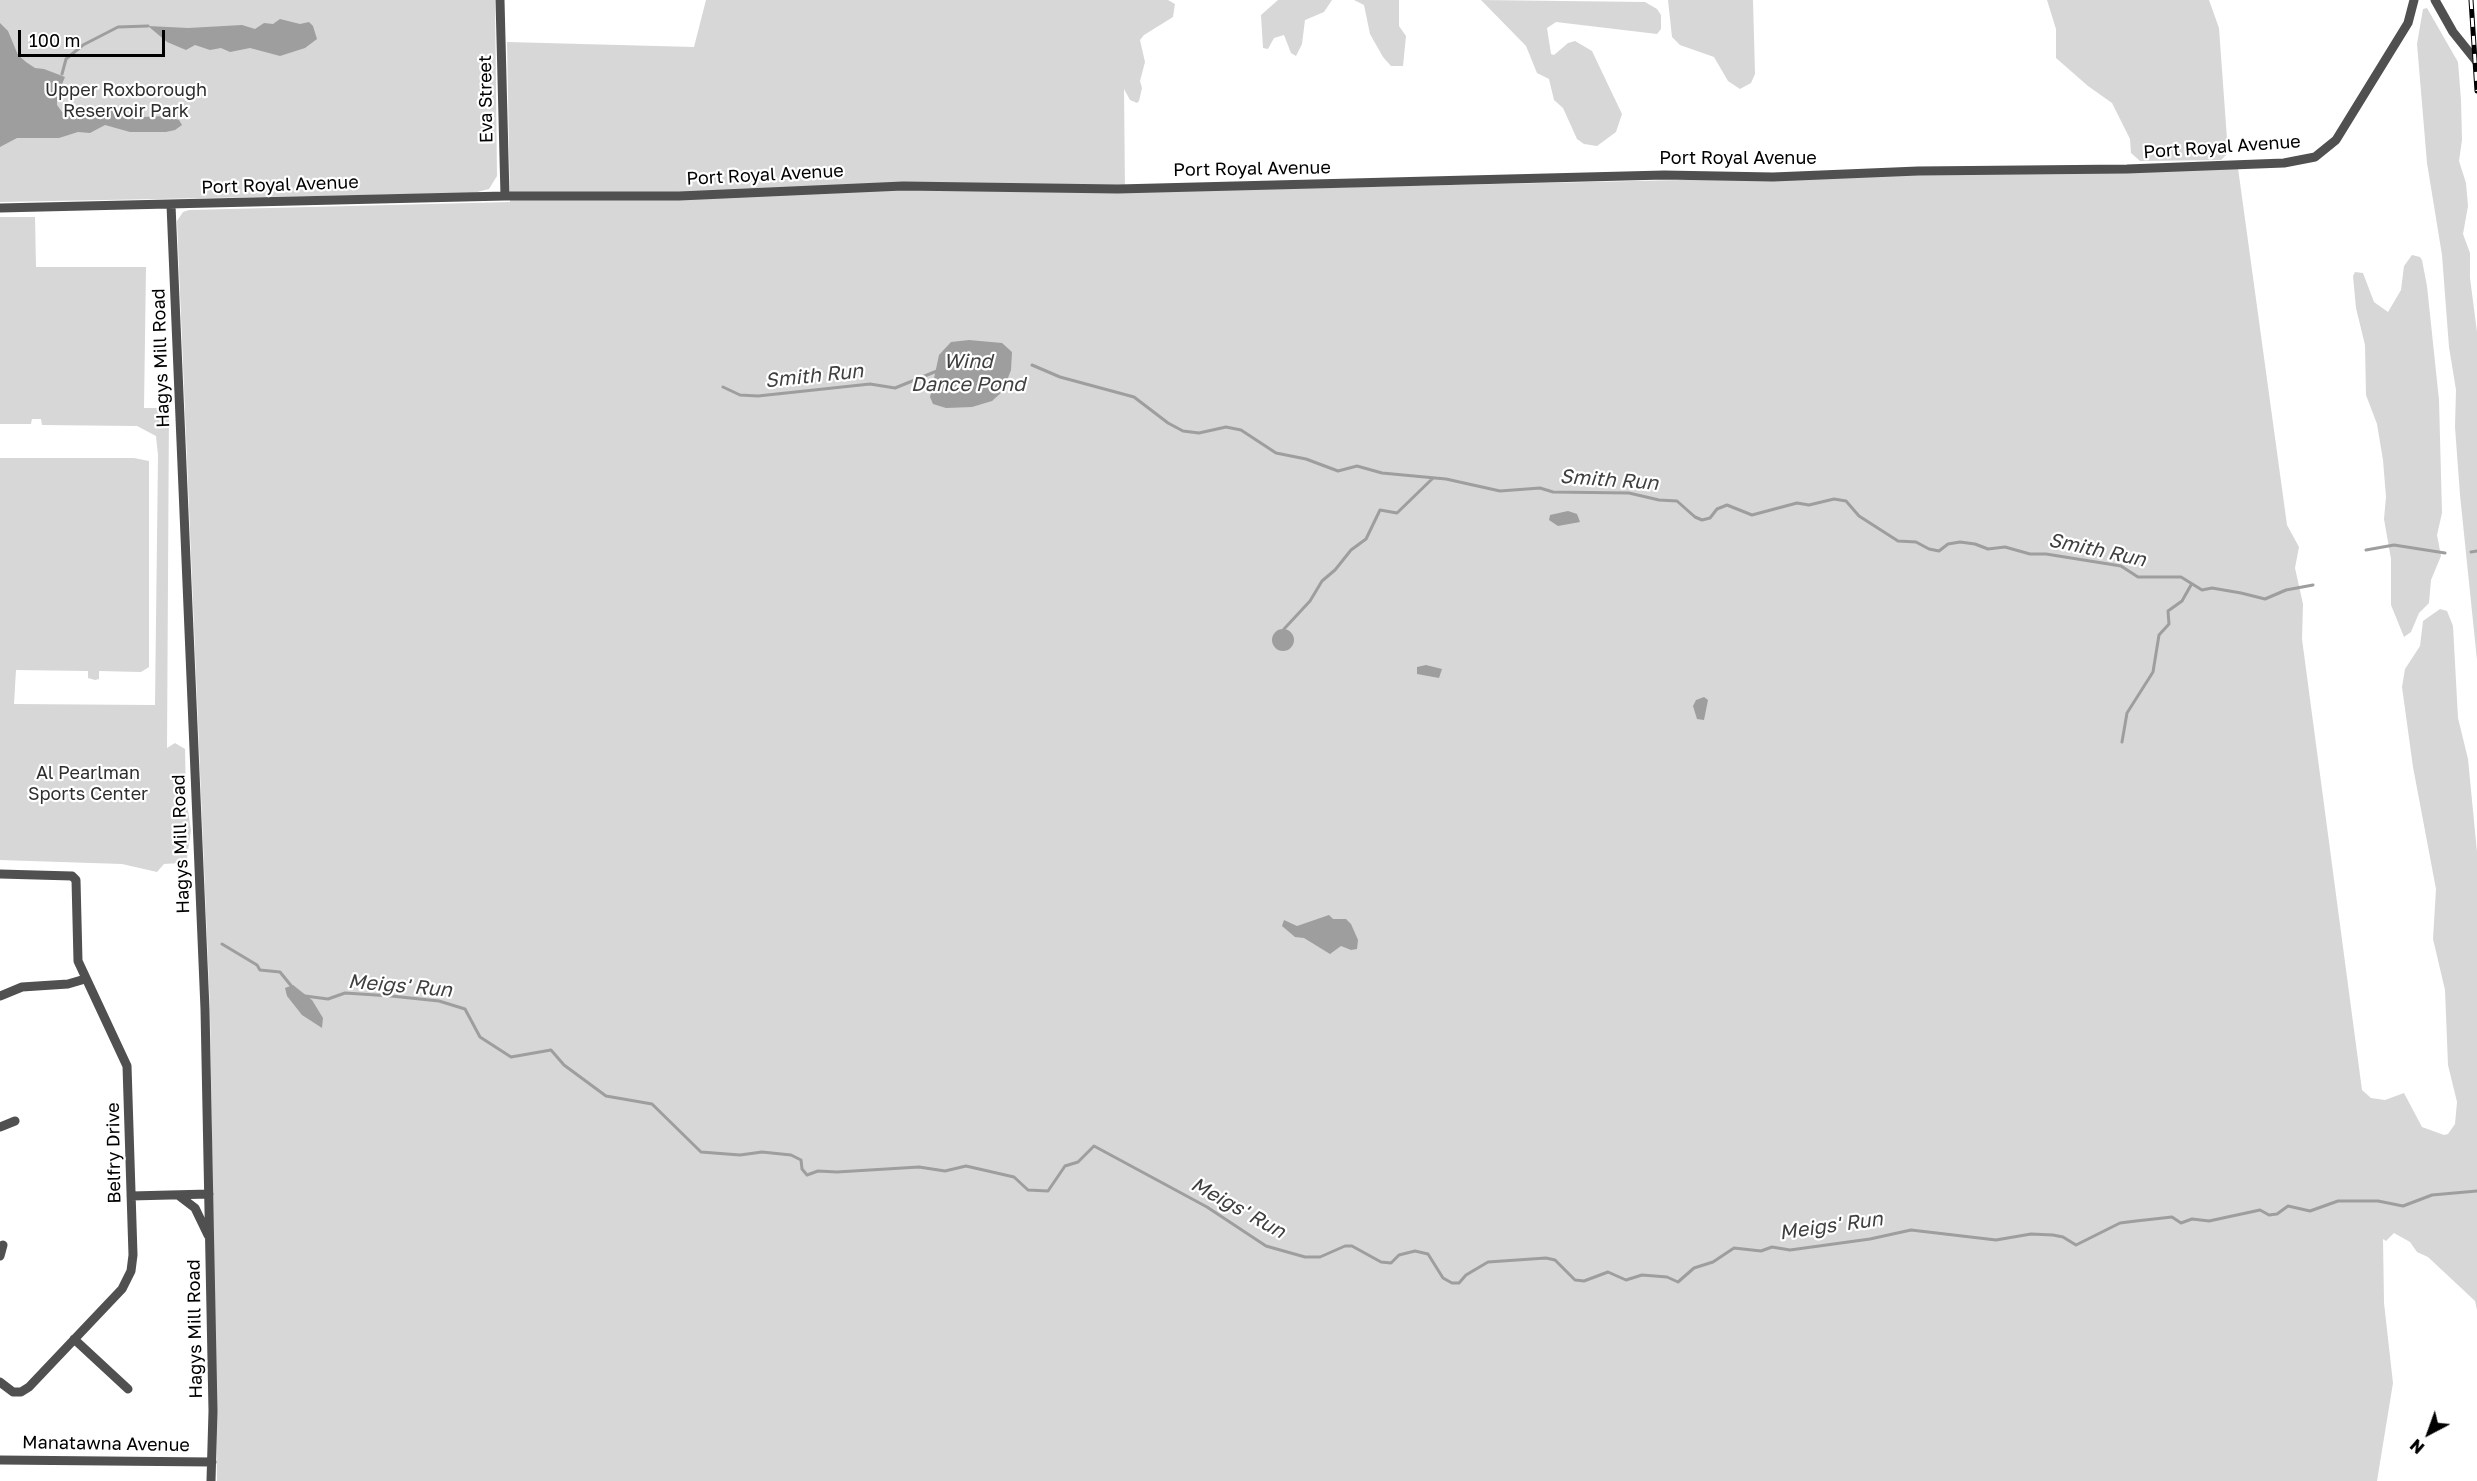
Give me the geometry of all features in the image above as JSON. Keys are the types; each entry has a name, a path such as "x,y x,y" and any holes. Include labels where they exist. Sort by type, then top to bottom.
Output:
{"street":[{"name":"Eva Street","path":"500,0 505,196"},
{"name":"Port Royal Avenue","path":"0,208 505,196 679,196 892,186 1120,189 1664,175 1773,177 1918,171 2127,170 2284,163 2315,156 2336,140 2408,23 2414,0"},
{"path":"2435,0 2453,32 2477,62"},
{"name":"Hagys Mill Road","path":"171,205 205,1009 211,1481"},
{"name":"Belfry Drive","path":"0,874 74,877 77,955 85,979 127,1066 133,1264 129,1277 117,1294 28,1387 17,1392 10,1391 0,1382"},
{"path":"0,996 22,987 68,984 85,979"},
{"path":"0,1127 15,1121"},
{"path":"178,1194 195,1208 209,1238"},
{"path":"131,1196 209,1194"},
{"path":"0,1256 3,1245"},
{"path":"74,1339 128,1389"},
{"name":"Manatawna Avenue","path":"0,1460 212,1462"}],"green space":[{"name":"Upper Roxborough Reservoir Park","path":"0,0 495,0 497,176 489,189 473,193 0,202"},
{"path":"706,0 1168,0 1175,4 1173,17 1144,35 1140,40 1145,62 1140,81 1142,88 1139,101 1137,103 1130,100 1124,89 1125,192 2238,168 2287,525 2299,547 2295,568 2303,604 2302,639 2362,1090 2371,1098 2385,1100 2404,1093 2422,1127 2444,1135 2448,1134 2455,1124 2457,1102 2448,1065 2445,990 2433,939 2436,889 2413,767 2402,687 2405,669 2420,646 2423,621 2440,609 2447,611 2453,626 2458,718 2468,759 2477,852 2477,1310 2475,1301 2428,1257 2417,1252 2410,1242 2394,1233 2386,1241 2383,1239 2384,1303 2393,1383 2377,1481 217,1481 210,1009 177,221 183,212 189,210 510,202 507,42 694,47"},
{"path":"1278,0 1332,0 1324,12 1305,20 1302,44 1296,56 1291,53 1284,35 1274,38 1268,49 1263,48 1261,15"},
{"path":"1354,0 1399,0 1399,26 1406,36 1403,66 1391,66 1383,57 1370,34 1364,5"},
{"path":"1481,0 1645,2 1657,9 1661,15 1661,29 1657,34 1556,22 1547,28 1551,54 1554,55 1568,43 1575,41 1592,51 1622,114 1616,132 1597,146 1584,144 1577,139 1563,108 1554,100 1549,79 1537,73 1526,46"},
{"path":"1668,0 1753,0 1755,74 1751,83 1740,89 1728,81 1714,57 1680,45 1672,37"},
{"path":"2047,0 2209,0 2219,28 2228,153 2221,160 2140,161 2131,153 2130,139 2112,103 2056,58 2056,29"},
{"path":"2427,8 2458,62 2461,100 2462,140 2459,161 2466,183 2468,206 2463,234 2470,253 2470,278 2477,332 2477,660 2460,495 2455,427 2456,390 2449,347 2442,255 2427,163 2417,44 2423,9"},
{"name":"Al Pearlman Sports Center","path":"0,217 35,217 36,267 146,267 144,408 169,408 167,748 175,743 185,749 186,798 191,830 187,858 180,863 164,864 157,872 122,864 0,860 0,458 134,458 149,461 149,667 141,672 99,671 99,679 95,680 88,678 88,671 16,670 14,704 155,705 158,455 156,436 137,426 42,425 41,419 32,419 31,424 0,424"},
{"path":"2412,255 2422,260 2427,286 2439,400 2442,513 2437,535 2441,556 2431,580 2429,603 2419,613 2411,632 2404,637 2391,605 2391,559 2384,519 2386,497 2383,460 2377,424 2366,395 2365,345 2356,308 2353,276 2355,272 2363,273 2374,302 2388,312 2401,290 2404,266"}],"water":[{"path":"280,19 300,24 309,22 313,26 317,39 305,48 280,56 250,48 230,52 221,48 210,50 195,45 186,50 167,42 148,26 188,28 242,25 255,29 264,23 273,24"},
{"path":"0,23 8,31 18,55 26,62 35,68 65,77 57,96 57,105 62,112 67,114 95,107 110,108 143,117 166,116 179,120 182,125 166,132 130,132 105,125 90,133 78,132 59,138 17,138 0,147"},
{"name":"Wind Dance Pond","path":"969,340 1002,343 1012,352 1011,370 1003,391 992,401 972,407 946,408 933,404 930,397 939,355 951,342"},
{"path":"1568,511 1577,514 1580,522 1558,526 1549,520 1550,515"},
{"path":"1283,629 1291,632 1294,640 1291,648 1283,651 1275,648 1272,640 1275,632"},
{"path":"1426,665 1442,669 1439,678 1417,674 1417,667"},
{"path":"1704,697 1708,700 1704,720 1697,719 1693,706 1696,700"},
{"path":"1329,915 1333,919 1346,919 1351,924 1358,940 1357,949 1351,950 1341,946 1330,954 1304,938 1295,937 1282,926 1284,920 1297,926"},
{"path":"293,985 312,1000 323,1018 322,1028 302,1015 287,996 285,988"}],"waterway":[{"path":"62,74 66,59 83,45 118,27 148,26"},
{"name":"Smith Run","path":"1032,365 1060,377 1134,397 1168,423 1183,431 1199,433 1226,427 1241,430 1276,453 1306,459 1338,471 1357,466 1382,473 1446,479 1500,491 1540,488 1553,492 1629,493 1659,500 1677,501 1695,517 1702,520 1710,518 1717,509 1727,505 1752,515 1797,503 1809,505 1834,499 1846,501 1859,516 1898,541 1916,542 1939,551 1948,544 1960,542 1988,549 2005,547 2030,554 2046,554 2121,566 2138,577 2181,577 2202,590 2212,588 2265,599 2286,590 2313,585"},
{"name":"Smith Run","path":"723,387 740,395 758,396 870,384 895,388 937,371"},
{"path":"1284,629 1310,601 1322,581 1335,570 1351,550 1366,539 1380,510 1397,513 1432,479"},
{"name":"Smith Run","path":"2366,550 2394,545 2445,553"},
{"name":"Smith Run","path":"2471,552 2477,551"},
{"path":"2122,742 2127,713 2153,672 2159,635 2169,624 2168,611 2182,601 2191,585"},
{"name":"Meigs' Run","path":"222,944 257,965 260,970 280,972 293,988"},
{"name":"Meigs' Run","path":"305,996 328,999 345,993 391,996 439,1001 465,1009 480,1037 511,1057 551,1050 564,1065 606,1096 652,1104 701,1152 740,1155 762,1152 791,1155 801,1160 802,1169 807,1175 818,1171 919,1167 945,1171 966,1166 1014,1177 1028,1190 1048,1191 1065,1166 1078,1162 1094,1146 1207,1207 1266,1246 1305,1257 1320,1257 1345,1246 1352,1246 1381,1262 1391,1263 1399,1255 1415,1251 1428,1254 1443,1278 1452,1283 1459,1283 1466,1275 1488,1262 1546,1258 1555,1260 1575,1280 1584,1281 1608,1272 1626,1280 1642,1275 1667,1277 1678,1282 1694,1268 1713,1262 1734,1248 1761,1251 1772,1247 1790,1250 1870,1239 1911,1230 1996,1240 2031,1234 2053,1235 2063,1237 2076,1245 2120,1223 2172,1217 2181,1223 2192,1219 2209,1221 2260,1210 2269,1215 2277,1214 2288,1206 2310,1211 2338,1201 2378,1201 2403,1206 2432,1195 2477,1191"}],"railway":[{"path":"2471,0 2477,91"}]}
